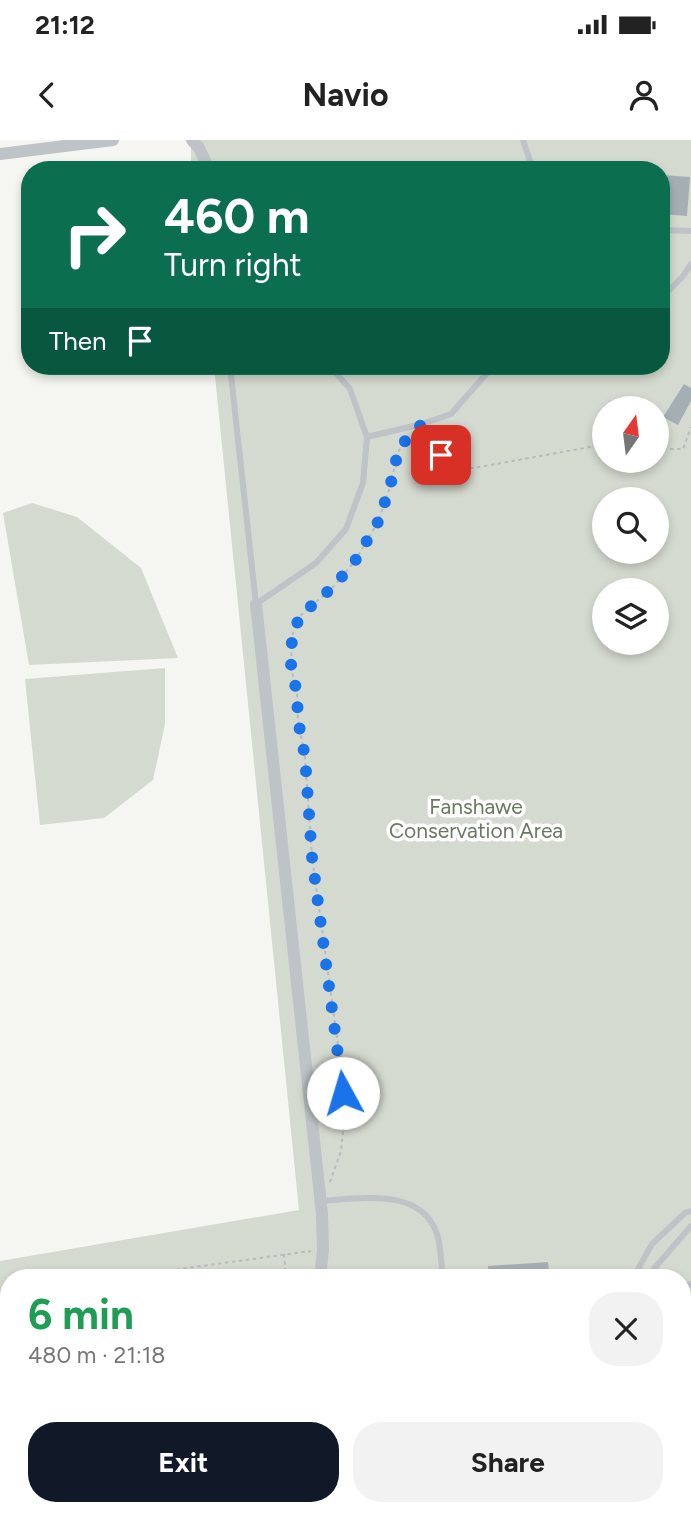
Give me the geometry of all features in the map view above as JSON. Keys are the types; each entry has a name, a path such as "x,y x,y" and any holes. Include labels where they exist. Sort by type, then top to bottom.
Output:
{"street":[{"path":"0,154 113,140"},
{"path":"191,140 200,148 205,161"},
{"path":"256,604 320,1202 323,1250 321,1269"}],"lane":[{"path":"523,140 530,161"},
{"path":"670,230 691,231"},
{"path":"670,290 691,264"},
{"path":"231,375 256,604 316,563 346,529 363,483 367,437 350,388 338,375"},
{"path":"367,437 422,424 450,414 485,375"},
{"path":"320,1202 377,1197 405,1202 422,1212 437,1233 442,1269"},
{"path":"638,1269 653,1244 685,1213 691,1211"},
{"path":"654,1269 691,1226"}],"path":[{"path":"330,1182 341,1151 345,1113 312,857 305,757 291,667 292,636 300,616 333,587 355,561 378,522 398,452 422,424 449,467 474,468 592,447"},
{"path":"669,449 683,449 691,427"},
{"path":"175,1269 323,1250"},
{"path":"284,1253 285,1269"}],"green space":[{"name":"Fanshawe Conservation Area","path":"191,140 691,140 691,1269 0,1269 0,1261 299,1210 215,375 670,375 670,161 191,161"},
{"path":"32,503 77,517 141,568 178,658 29,665 3,513"},
{"path":"165,668 165,724 153,780 104,818 40,825 25,679"}],"building":[{"path":"670,176 690,177 687,216 670,215"},
{"path":"684,384 691,388 691,401 678,425 669,420 669,408"},
{"path":"548,1262 549,1269 488,1269 488,1266"}],"route":[{"path":"343,1093 312,857 305,757 291,667 292,636 300,616 333,587 355,561 378,522 398,452 405,441 422,424 441,455"}]}
